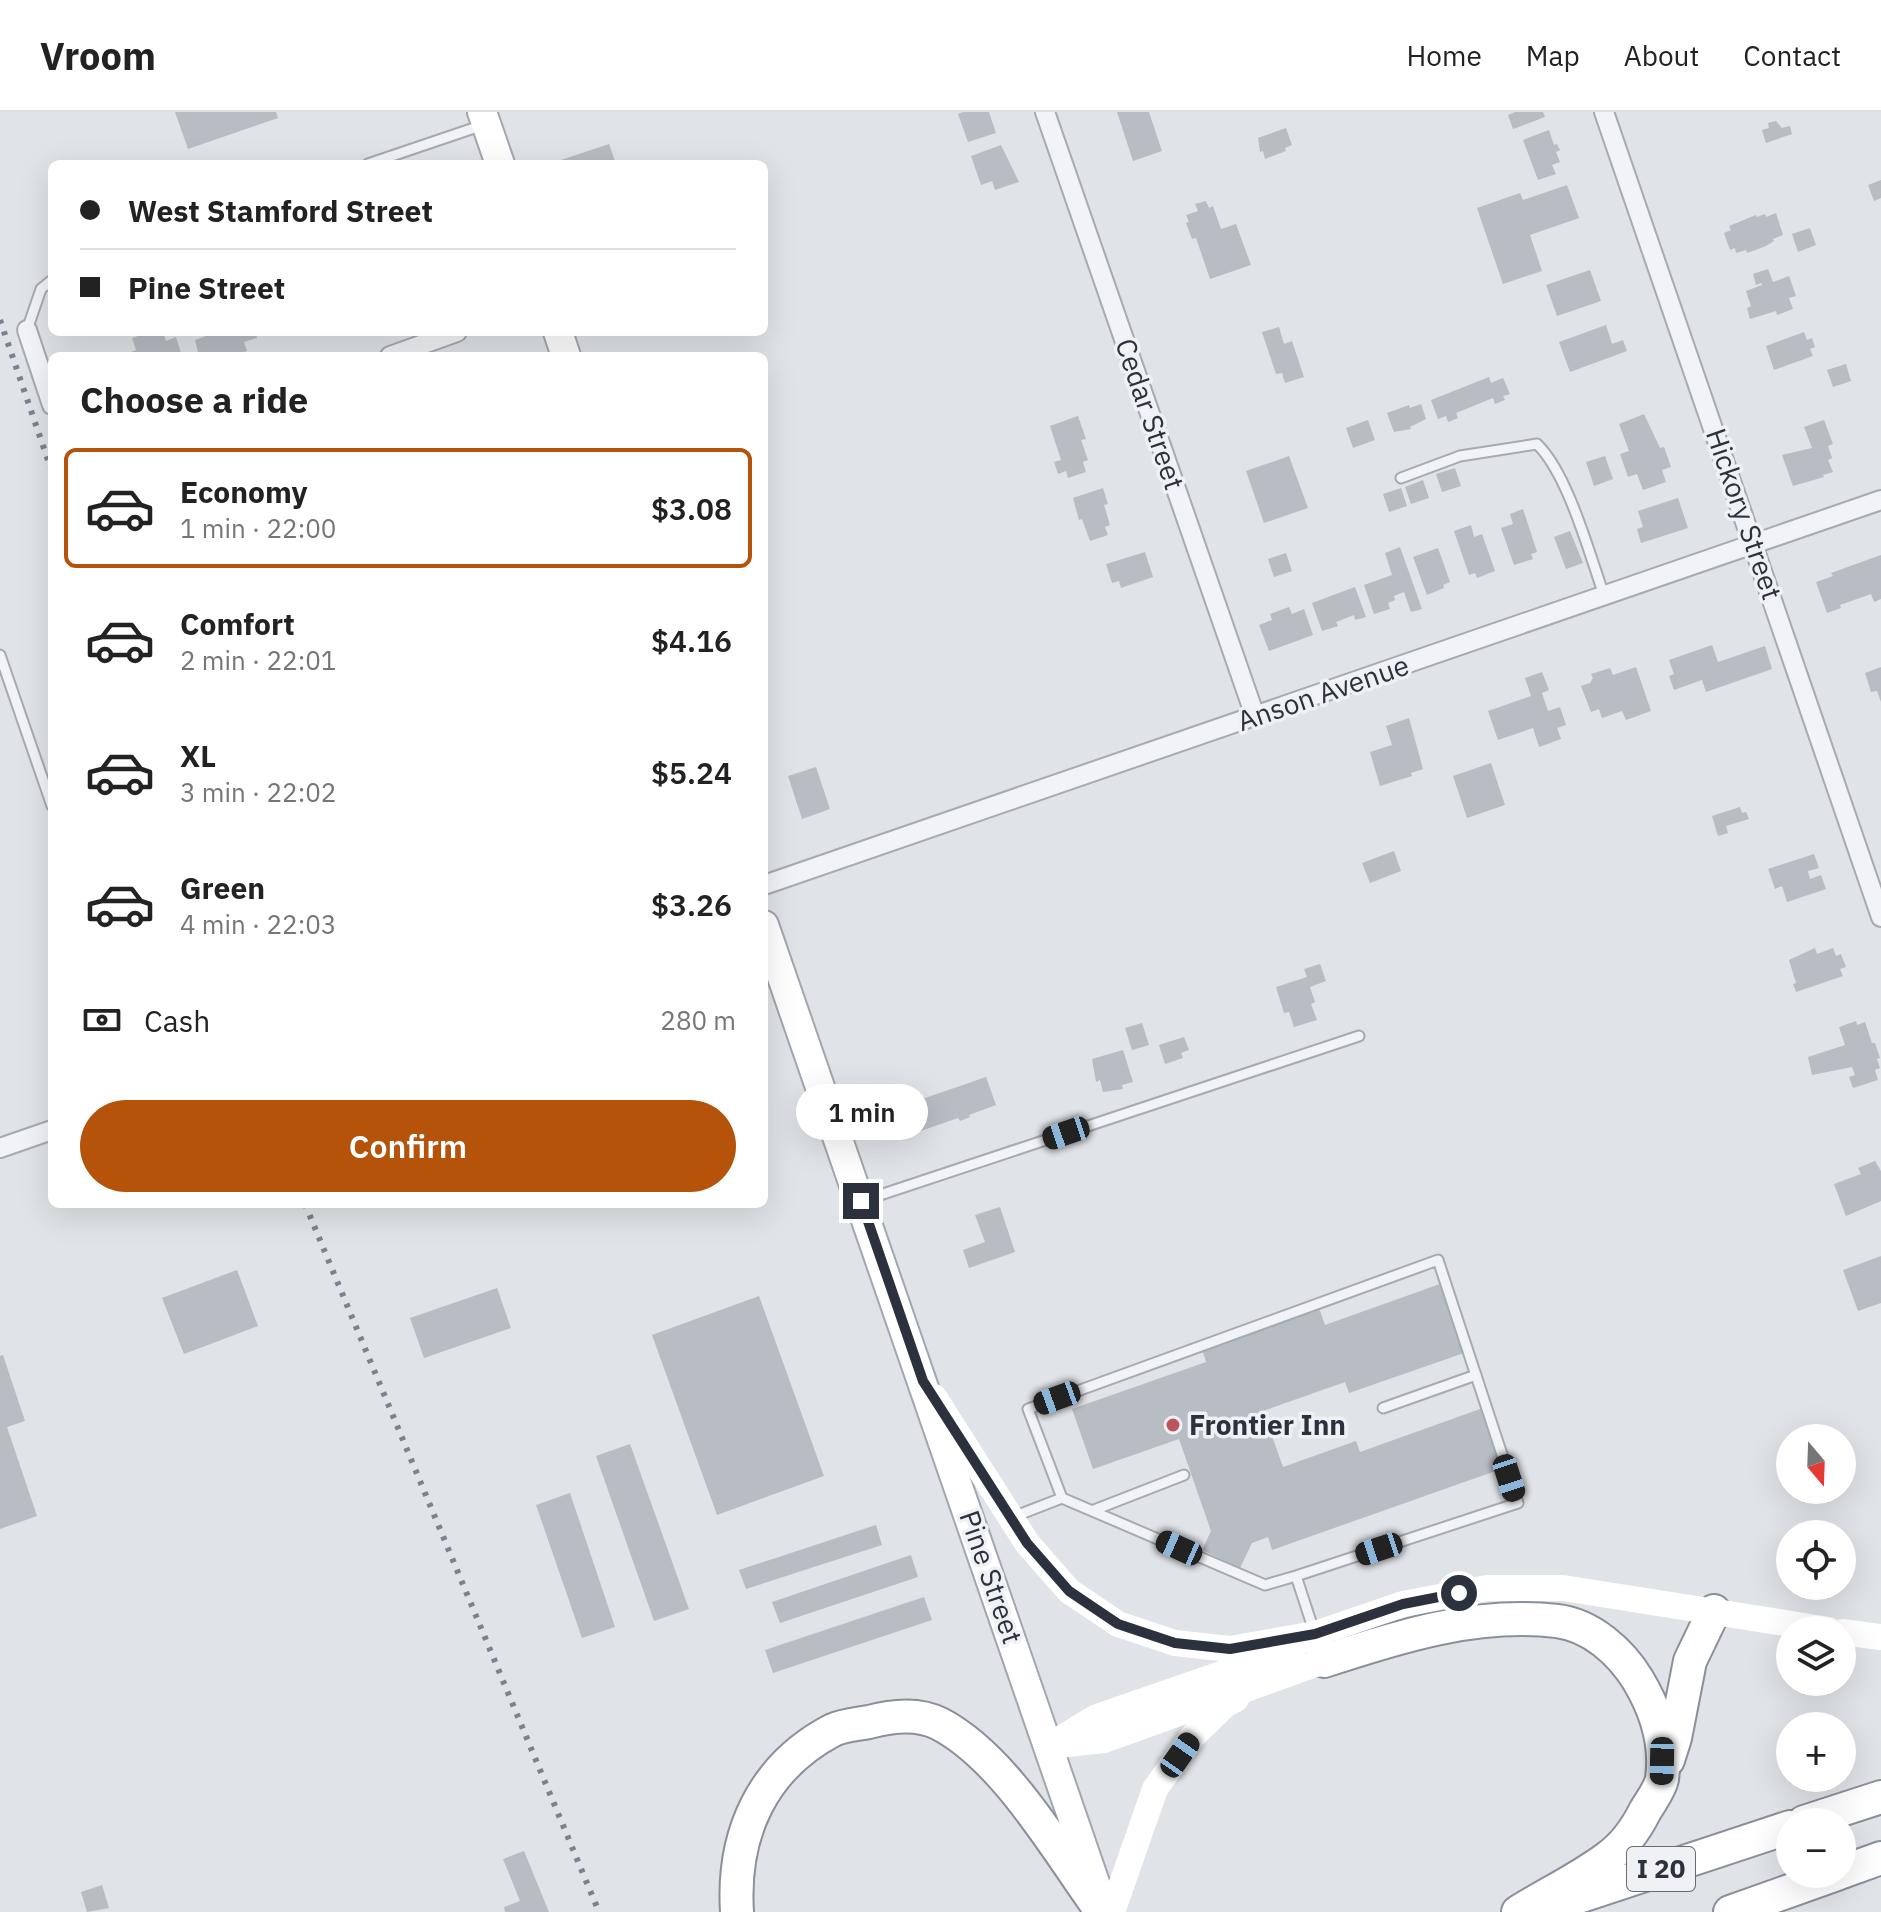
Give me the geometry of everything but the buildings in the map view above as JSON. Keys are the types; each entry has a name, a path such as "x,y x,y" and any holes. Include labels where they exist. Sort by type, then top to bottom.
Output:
{"highway":[{"path":"1518,1912 1607,1858 1627,1840 1662,1781 1675,1738 1690,1661 1714,1611"},
{"path":"1320,1648 1388,1639 1471,1621 1559,1621 1595,1634 1627,1663 1652,1702 1662,1740 1662,1781"},
{"path":"737,1912 736,1886 741,1845 758,1799 790,1758 836,1729 896,1715 938,1723 983,1754 1017,1793 1104,1912"},
{"path":"1847,1808 1881,1797"},
{"name":"I 20","path":"1532,1912 1776,1832"},
{"name":"I 20","path":"1856,1867 1881,1858"},
{"name":"I 20","path":"1730,1912 1798,1888"}],"main road":[{"path":"484,118 499,160"},
{"name":"Pine Street","path":"768,936 1104,1912"},
{"path":"923,1381 1027,1543 1069,1591 1118,1624 1175,1643 1230,1649 1320,1648"},
{"path":"1112,1912 1155,1789 1192,1737 1226,1704 1320,1648 1403,1604 1487,1588 1563,1588 1776,1621"},
{"path":"1856,1634 1881,1637"},
{"path":"1049,1746 1097,1717 1270,1657 1320,1648"},
{"path":"1049,1746 1104,1740 1276,1676"}],"street":[{"name":"Cedar Street","path":"1045,112 1255,716"},
{"name":"Hickory Street","path":"1604,112 1881,917"},
{"path":"27,330 48,393"},
{"path":"401,352 446,336"},
{"name":"Anson Avenue","path":"768,884 1881,500"},
{"path":"0,1148 48,1131"}],"lane":[{"path":"378,160 484,118"},
{"path":"27,330 41,289 48,283"},
{"path":"1401,478 1460,456 1537,444 1549,456 1573,508 1604,595"},
{"path":"0,655 48,794"},
{"path":"861,1201 1359,1036"},
{"path":"1011,1518 1062,1498 1265,1585 1518,1503 1438,1260 1028,1409 1062,1498"},
{"path":"1383,1408 1476,1375"},
{"path":"1094,1510 1184,1475"},
{"path":"1296,1576 1320,1648"}],"railway":[{"path":"0,320 48,460"},
{"path":"307,1208 599,1912"}],"place":[{"name":"Frontier Inn","path":"1173,1425"}],"route":[{"path":"861,1201 923,1381 1027,1543 1069,1591 1118,1624 1175,1643 1230,1649 1315,1634 1403,1604 1459,1593"}]}
